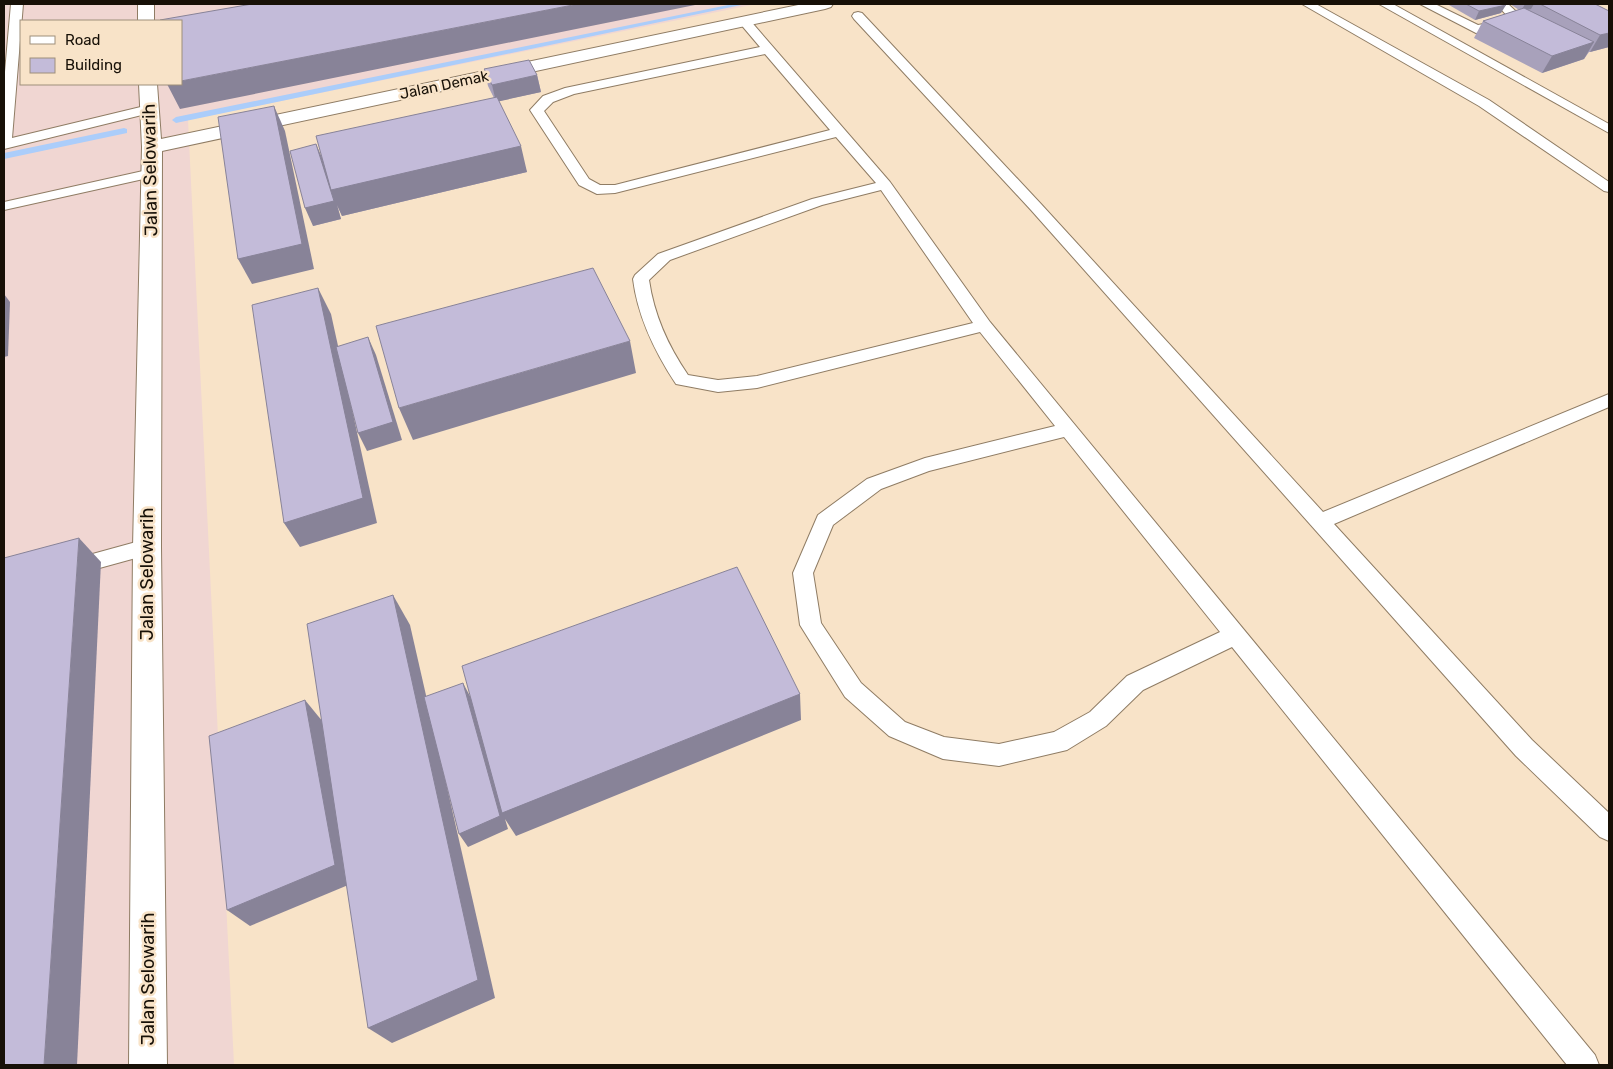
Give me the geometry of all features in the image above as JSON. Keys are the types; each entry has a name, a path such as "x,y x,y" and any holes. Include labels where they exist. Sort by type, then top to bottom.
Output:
{"main road":[{"path":"146,4 146,20"},
{"name":"Jalan Demak","path":"152,160 744,21 825,4"},
{"name":"Jalan Selowarih","path":"148,1065 147,547 152,160 149,96"}],"lane":[{"path":"17,4 10,22 5,144 149,96"},
{"path":"1308,4 1484,103 1609,188"},
{"path":"1385,4 1609,129"},
{"path":"1426,4 1476,29 1519,20"},
{"path":"1502,4 1519,20 1544,34"},
{"path":"858,16 1036,207 1524,748 1609,829"},
{"path":"744,21 885,185 984,326 1585,1065"},
{"path":"768,49 570,91 548,100 536,110 584,182 597,190 614,189 839,132"},
{"path":"4,206 152,160"},
{"path":"885,185 817,202 664,257 652,268 641,279 643,295 666,357 682,380 718,386 757,382 984,326"},
{"path":"1320,522 1609,400"},
{"path":"1068,429 925,465 874,484 825,520 803,573 812,625 853,690 897,729 943,748 999,755 1059,742 1098,719 1135,683 1236,635"},
{"path":"51,573 147,547"}],"shaded area":[{"path":"4,4 756,4 188,120 234,1065 4,1065"}],"building":[{"path":"252,4 578,4 182,81 182,20 160,20"},
{"path":"1466,4 1504,4 1506,5 1479,11"},
{"path":"1540,4 1595,4 1609,11 1609,33 1600,35"},
{"path":"1524,8 1594,42 1552,56 1483,21"},
{"path":"529,60 537,75 492,85 484,69"},
{"path":"497,97 521,146 331,190 316,136"},
{"path":"274,106 302,244 238,259 218,117"},
{"path":"316,144 334,201 305,208 290,151"},
{"path":"593,268 630,341 399,408 376,326"},
{"path":"318,288 363,498 284,523 252,305"},
{"path":"368,337 393,422 358,433 336,347"},
{"path":"79,538 44,1065 4,1065 4,558"},
{"path":"737,567 800,694 502,813 462,666"},
{"path":"393,595 478,980 368,1028 307,624"},
{"path":"463,683 500,816 459,834 424,697"},
{"path":"305,700 335,865 227,910 209,736"}],"waterway":[{"path":"176,120 742,4"},
{"path":"4,156 124,131"}]}
